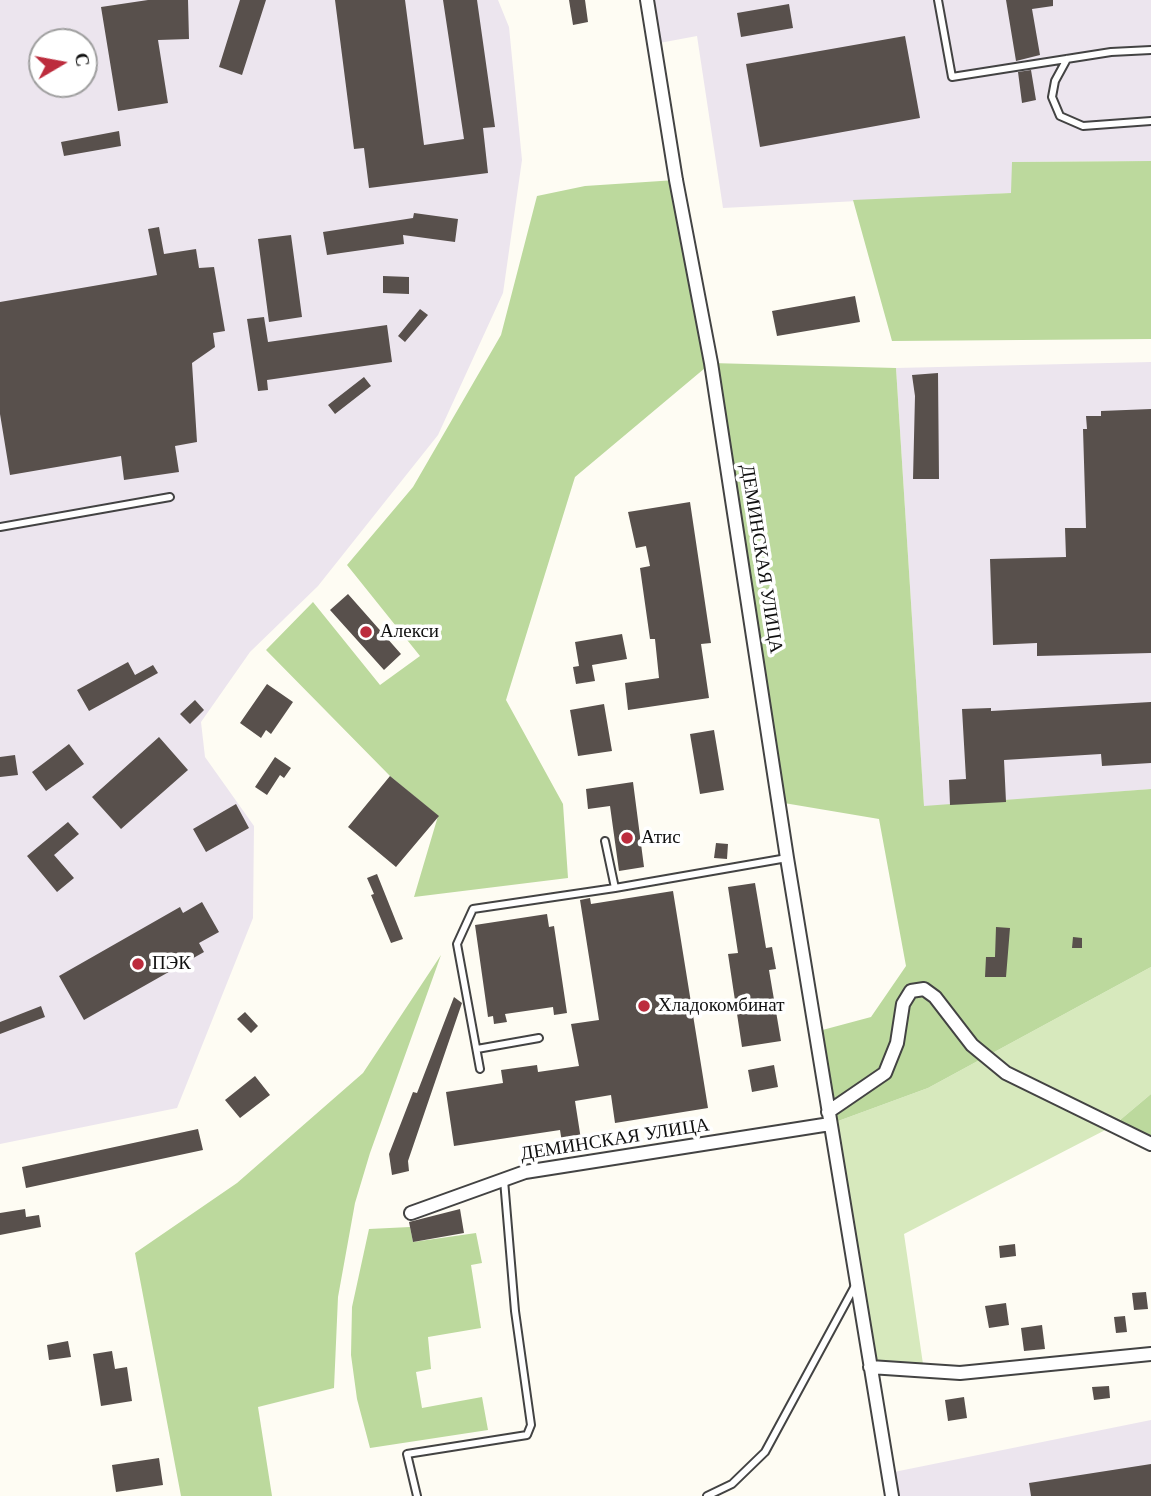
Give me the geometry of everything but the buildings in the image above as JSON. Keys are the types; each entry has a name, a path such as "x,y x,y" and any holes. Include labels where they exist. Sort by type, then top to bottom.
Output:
{"street":[{"name":"ДЕМИНСКАЯ УЛИЦА","path":"647,0 676,180 711,363 787,858 892,1496"},
{"path":"829,1118 885,1073 897,1043 903,1004 911,991 924,989 935,997 972,1045 1006,1073 1151,1144"},
{"name":"ДЕМИНСКАЯ УЛИЦА","path":"411,1213 504,1180 569,1164 743,1140 829,1118"},
{"path":"870,1367 960,1373 1151,1354"}],"lane":[{"path":"938,0 952,77 1067,59 1151,50"},
{"path":"1067,59 1055,81 1052,97 1060,116 1083,126 1151,121"},
{"path":"0,527 170,497"},
{"path":"605,841 615,888"},
{"path":"481,1069 457,944 473,909 787,858"},
{"path":"477,1049 540,1038"},
{"path":"417,1496 407,1454 527,1435 531,1425 515,1311 504,1180"},
{"path":"706,1496 732,1484 765,1452 856,1283"}],"shaded area":[{"path":"0,0 498,0 509,27 522,160 503,293 438,435 318,586 250,652 201,722 205,757 254,826 253,918 177,1108 0,1144"},
{"path":"647,0 1151,0 1151,161 1012,162 1012,193 723,208 697,36 654,44"},
{"path":"1151,362 1151,789 924,807 896,368"},
{"path":"1151,1420 1151,1496 892,1496 889,1473"}],"green space":[{"path":"1151,161 1151,339 892,341 853,200 1011,193 1012,162"},
{"path":"676,180 711,363 575,477 506,700 563,804 568,878 414,897 438,816 390,776 266,650 313,602 380,685 420,656 347,565 413,487 501,335 537,196 585,186"},
{"path":"711,363 896,368 924,806 1151,789 1151,967 928,1088 830,1124 815,1032 871,1017 906,966 879,819 778,802"},
{"path":"441,955 370,1153 355,1203 338,1297 334,1388 258,1407 272,1496 181,1496 135,1253 237,1183 363,1073"},
{"path":"1151,967 1151,1094 1113,1126 904,1234 924,1371 870,1367 830,1124 928,1088"},
{"path":"1151,1094 1151,1144 1113,1126"},
{"path":"410,1227 413,1242 476,1233 482,1263 471,1265 481,1328 428,1337 431,1369 416,1372 422,1408 482,1397 488,1430 370,1448 357,1399 351,1355 352,1307 369,1229"}],"place":[{"name":"Алекси","path":"366,632"},
{"name":"Атис","path":"627,838"},
{"name":"ПЭК","path":"138,964"},
{"name":"Хладокомбинат","path":"644,1006"}]}
